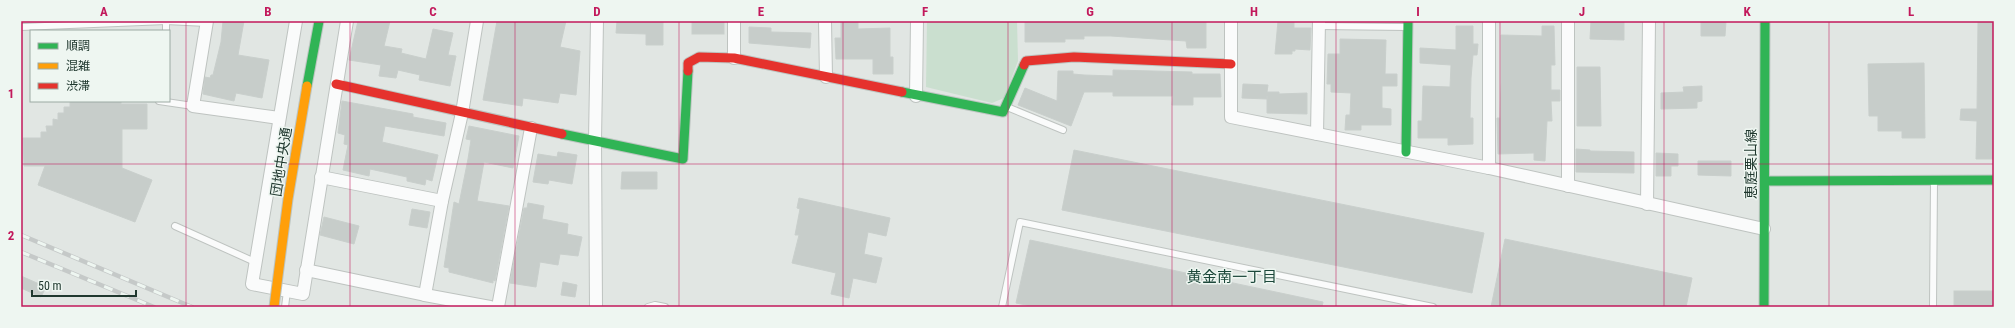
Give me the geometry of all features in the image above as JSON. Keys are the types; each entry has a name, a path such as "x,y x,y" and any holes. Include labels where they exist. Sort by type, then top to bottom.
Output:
{"street":[{"path":"296,21 252,284 303,294 347,21"},
{"name":"団地中央通","path":"274,307 278,270 304,102 319,21"},
{"path":"425,295 442,202 462,114 477,21"},
{"path":"596,307 595,140 597,21"},
{"path":"734,21 734,58"},
{"path":"825,21 826,77"},
{"path":"916,96 917,21"},
{"path":"1231,21 1231,117 1489,168 1764,229"},
{"path":"1489,21 1489,168"},
{"path":"1568,21 1568,186"},
{"path":"1647,204 1649,21"},
{"name":"恵庭栗山線","path":"1764,307 1765,21"},
{"path":"207,22 193,106 279,118"},
{"path":"1317,134 1319,24"},
{"path":"1406,152 1408,24"},
{"path":"336,84 462,114 683,159 688,63 699,57 734,58 916,96 1003,112 1026,61 1074,57 1231,64"},
{"path":"498,307 531,128"},
{"path":"321,177 442,202"},
{"path":"1765,181 1994,180"},
{"path":"306,270 490,307"}],"lane":[{"path":"21,27 166,21 207,22"},
{"path":"1319,24 1408,24"},
{"path":"166,102 193,106"},
{"path":"1006,107 1063,130"},
{"path":"1933,307 1934,181"},
{"path":"1002,307 1020,222 1433,307"},
{"path":"175,226 256,262"},
{"path":"285,307 287,291"},
{"path":"648,307 656,305 665,307"}],"green space":[{"path":"927,21 1017,21 1018,61 1004,98 992,103 926,87"}],"building":[{"path":"223,21 244,21 238,55 269,60 262,98 236,93 234,101 203,94 205,77 210,78 211,75 213,75 221,42"},
{"path":"358,21 390,21 384,46 402,49 401,53 426,59 433,29 453,33 448,55 456,56 450,86 419,80 420,75 398,70 396,78 379,76 381,65 349,60"},
{"path":"497,21 566,21 560,47 580,51 576,95 560,93 558,103 523,98 522,106 483,100"},
{"path":"617,21 663,21 663,45 646,45 646,34 616,33"},
{"path":"692,21 724,21 724,34 692,34"},
{"path":"841,21 858,21 858,29 890,28 890,57 893,57 893,74 873,74 873,59 836,59 835,38 841,38"},
{"path":"1025,21 1206,21 1206,48 1187,48 1186,41 1111,36 1084,36 1084,39 1065,39 1065,42 1025,42"},
{"path":"1278,21 1294,21 1294,28 1311,28 1310,50 1295,49 1295,51 1292,51 1292,54 1275,54"},
{"path":"1591,21 1624,21 1624,40 1590,39"},
{"path":"1701,21 1726,21 1725,36 1701,36"},
{"path":"1978,21 1994,21 1994,159 1976,159 1977,121 1960,120 1961,109 1977,109"},
{"path":"1456,26 1473,26 1473,44 1478,44 1477,55 1473,55 1471,78 1470,118 1473,118 1473,144 1448,145 1448,138 1418,138 1418,121 1422,121 1423,86 1450,87 1451,65 1420,63 1420,48 1456,50"},
{"path":"1542,26 1554,26 1555,65 1551,65 1551,90 1560,90 1560,101 1551,101 1552,121 1547,121 1545,161 1534,160 1534,153 1498,154 1497,118 1500,118 1501,35 1542,36"},
{"path":"749,27 771,28 771,32 811,33 810,48 749,43"},
{"path":"1340,39 1386,40 1385,74 1397,74 1397,86 1382,86 1382,108 1391,109 1391,125 1361,125 1361,130 1345,130 1346,115 1350,115 1351,93 1331,92 1331,84 1327,84 1328,54 1340,54"},
{"path":"1924,63 1925,138 1902,138 1902,131 1878,131 1878,116 1869,116 1868,64"},
{"path":"1577,67 1600,67 1601,126 1577,126"},
{"path":"1113,70 1220,74 1221,97 1193,97 1193,105 1172,105 1173,96 1113,96 1113,92 1084,92 1071,126 1018,105 1025,88 1057,101 1058,71 1073,71 1073,74 1084,75 1113,76"},
{"path":"1243,84 1268,85 1267,92 1279,92 1279,94 1307,93 1307,114 1267,113 1267,99 1242,98"},
{"path":"1702,86 1702,101 1697,102 1697,108 1661,109 1661,93 1684,92 1683,87"},
{"path":"342,101 413,114 413,117 446,123 444,136 385,126 382,142 438,155 432,181 426,179 425,185 407,181 407,177 370,169 369,176 343,170 348,145 344,144 345,135 338,133"},
{"path":"70,102 121,102 121,104 147,104 147,129 122,129 122,168 152,180 135,222 38,185 45,166 24,166 23,138 41,138 41,132 47,132 46,126 53,126 53,119 58,120 58,113 64,113 64,107 70,107"},
{"path":"469,126 519,136 513,168 484,162 477,201 509,206 495,281 493,280 493,283 449,272 449,268 444,267 454,202 459,204 468,159 471,140 466,139"},
{"path":"1576,149 1590,151 1634,152 1634,173 1576,172"},
{"path":"1074,150 1484,233 1472,293 1062,210"},
{"path":"558,152 577,155 572,184 549,180 548,184 533,182 538,154 557,157"},
{"path":"1656,153 1678,154 1678,166 1671,166 1671,176 1656,176"},
{"path":"1698,161 1731,161 1731,176 1698,175"},
{"path":"622,172 657,172 657,189 621,189"},
{"path":"799,198 890,218 886,236 868,232 864,254 882,258 876,283 853,278 849,298 831,294 836,273 792,263 799,235 795,235 800,209 797,208"},
{"path":"528,203 544,206 542,219 568,224 567,234 582,237 578,256 560,254 558,265 540,262 536,287 510,283 524,208 527,208"},
{"path":"412,209 430,212 427,228 409,225"},
{"path":"324,217 359,226 354,244 320,235"},
{"path":"1505,239 1692,278 1686,307 1491,307"},
{"path":"1030,240 1323,302 1322,307 1036,307 1016,303"},
{"path":"21,276 46,287 41,297 21,288"},
{"path":"563,282 577,285 575,297 561,295"},
{"path":"1954,291 1994,291 1994,307 1954,307"}],"railway":[{"path":"21,235 192,307"},
{"path":"21,252 154,307"}],"traffic: fast":[{"path":"307,86 319,21"},
{"path":"1406,152 1408,21"},
{"path":"1764,307 1765,21"},
{"path":"902,92 1003,112 1024,65"},
{"path":"562,134 683,159 688,71"},
{"path":"1765,181 1994,180"}],"traffic: jam":[{"path":"688,71 688,63 699,57 734,58 902,92"},
{"path":"1024,65 1026,61 1074,57 1231,64"},
{"path":"336,84 562,134"}],"traffic: slow":[{"path":"274,307 288,199 307,86"}],"district":[{"name":"黄金南一丁目","path":"1232,277"}]}
